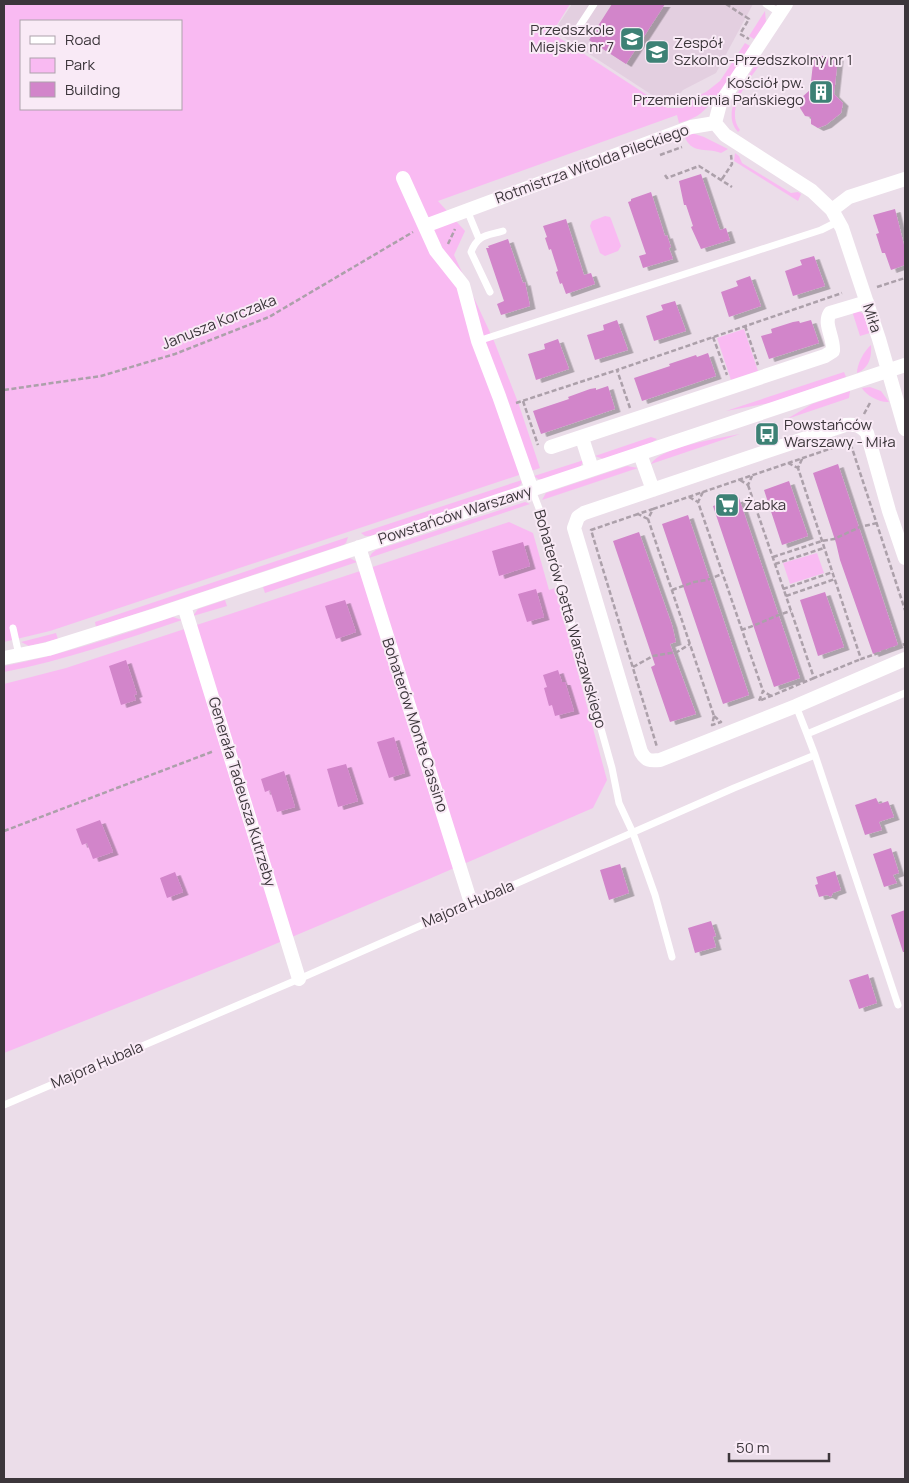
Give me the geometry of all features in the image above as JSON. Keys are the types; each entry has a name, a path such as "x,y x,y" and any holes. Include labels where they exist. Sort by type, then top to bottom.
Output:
{"street":[{"path":"783,8 720,104 715,123 729,138 812,191 835,216 849,197 905,179"},
{"name":"Rotmistrza Witolda Pileckiego","path":"425,226 470,216 691,127 715,123"},
{"name":"Bohaterów Getta Warszawskiego","path":"403,178 436,251 462,285 478,341 500,396 532,490"},
{"name":"Miła","path":"835,216 866,302 905,429"},
{"path":"551,447 825,356 833,351 834,343 827,322 830,313 866,302"},
{"name":"Powstańców Warszawy","path":"4,658 76,641 184,606 905,365"},
{"path":"905,558 889,512 867,433 856,424 845,425 584,513 578,517 574,528 641,752 650,761 660,760 796,706 905,659"},
{"path":"582,438 592,470"},
{"path":"640,454 653,490"},
{"name":"Bohaterów Monte Cassino","path":"359,548 471,903"},
{"name":"Generała Tadeusza Kutrzeby","path":"184,606 299,979"}],"lane":[{"path":"576,33 594,4"},
{"path":"766,4 783,8"},
{"path":"470,216 479,239"},
{"path":"478,341 821,230 835,216"},
{"path":"490,292 472,252 475,242 479,239 503,231"},
{"name":"Bohaterów Getta Warszawskiego","path":"532,490 540,512 612,768 619,803 654,895 672,957"},
{"path":"13,628 19,655"},
{"path":"807,734 905,693"},
{"path":"796,706 815,755 898,1005"},
{"name":"Majora Hubala","path":"4,1105 299,979 734,788 815,755"}],"path":[{"path":"726,4 750,19 740,34 758,46"},
{"path":"722,180 732,164 731,151"},
{"path":"665,175 667,178 699,166 732,187"},
{"path":"436,251 447,246 454,229 470,216"},
{"name":"Janusza Korczaka","path":"4,390 102,376 175,354 269,317 425,226"},
{"path":"877,286 905,278"},
{"path":"515,403 842,293"},
{"path":"745,326 762,377"},
{"path":"713,337 731,387"},
{"path":"617,370 634,420"},
{"path":"523,401 539,449 551,447"},
{"path":"657,748 591,530 850,442 905,610"},
{"path":"802,459 798,468 861,659"},
{"path":"788,463 798,468"},
{"path":"748,485 753,475"},
{"path":"739,480 748,485 814,678"},
{"path":"698,502 703,492"},
{"path":"689,497 698,502 763,691 771,696"},
{"path":"648,519 653,509"},
{"path":"638,514 648,519 714,716"},
{"path":"773,557 834,539 860,527 876,523"},
{"path":"775,564 824,548"},
{"path":"783,589 833,572"},
{"path":"672,590 722,574"},
{"path":"786,596 835,579"},
{"path":"741,630 754,626 770,617 791,611"},
{"path":"633,667 653,656 677,652 690,644"},
{"path":"763,691 759,701 861,659 905,644"},
{"path":"4,831 227,746"}],"shaded area":[{"name":"Zespół Szkolno-Przedszkolny nr 1","path":"572,4 753,4 716,73 683,90 669,106 554,31"}],"green space":[{"path":"4,4 570,4 552,33 667,108 683,108 693,98 706,92 720,81 745,43 750,46 719,94 695,117 679,123 677,115 438,201 465,231 454,255 494,341 519,405 540,468 50,631 4,642"},
{"path":"765,11 766,22 754,39 749,36"},
{"path":"762,55 765,57 747,83 737,102 735,112 740,130 738,132 733,123 734,103 744,82"},
{"path":"692,133 728,149 721,153 695,148 690,145 684,135"},
{"path":"735,153 739,156 742,163 791,193 798,192 801,194 798,201 734,161"},
{"path":"605,216 610,217 621,246 618,251 605,256 600,253 590,226 592,221"},
{"path":"852,311 859,311 865,315 870,333 860,336"},
{"path":"744,329 758,371 731,380 717,338"},
{"path":"871,345 869,362 857,373 861,358"},
{"path":"844,372 846,377 770,403 726,411"},
{"path":"870,387 881,391 889,402 874,398 862,388"},
{"path":"850,391 849,398 787,419 812,404"},
{"path":"740,434 651,464 657,458 678,448"},
{"path":"651,437 657,439 651,443 603,459 595,456"},
{"path":"584,460 580,467 544,480 534,476"},
{"path":"627,466 638,468 542,500 546,493"},
{"path":"522,480 517,488 370,536 365,536 361,533"},
{"path":"525,502 530,504 369,558 376,550"},
{"path":"509,522 533,533 549,590 555,588 607,780 593,808 254,953 4,1053 4,684 66,668"},
{"path":"348,537 343,545 96,627 95,622"},
{"path":"817,553 824,573 790,584 783,563"},
{"path":"350,558 357,562 265,593 263,587"},
{"path":"225,600 227,606 193,616 198,609"},
{"path":"173,617 182,620 72,656 4,672 4,666 68,651"},
{"path":"56,633 58,639 29,646 21,642"}],"building":[{"path":"612,4 665,4 626,64 589,40"},
{"name":"Kościół pw. Przemienienia Pańskiego","path":"814,55 838,58 834,94 843,103 841,113 826,125 818,128 811,124 811,117 805,116 800,108 801,98 810,90"},
{"path":"701,174 720,230 726,228 730,240 701,249 691,227 693,226 686,205 684,205 679,181"},
{"path":"651,192 665,236 667,235 671,247 669,248 673,259 643,268 639,256 646,254 628,202 631,199"},
{"path":"895,209 905,249 905,265 891,270 885,253 882,253 876,234 879,233 873,215"},
{"path":"566,219 584,275 591,273 595,284 566,294 562,283 560,284 556,272 558,271 551,249 549,250 545,238 547,237 543,226"},
{"path":"508,239 523,283 525,282 530,306 501,315 497,304 504,301 486,248"},
{"path":"814,256 825,286 793,296 785,271 802,265 800,260"},
{"path":"750,276 761,306 729,317 721,292 738,286 736,281"},
{"path":"675,301 686,331 654,341 646,316 663,310 661,305"},
{"path":"617,320 628,350 595,360 587,335 604,330 603,325"},
{"path":"811,320 819,343 769,359 761,336 772,333 771,329 793,322 799,321 800,323"},
{"path":"558,339 569,369 536,380 528,354 545,349 544,344"},
{"path":"708,353 716,376 642,401 634,378 670,366 669,364"},
{"path":"608,386 615,409 541,434 533,411 569,399 568,397 590,389 596,388 596,390"},
{"path":"838,464 898,645 873,654 840,560 813,473"},
{"path":"789,481 808,536 782,545 764,490"},
{"path":"739,498 800,678 774,687 713,506"},
{"path":"688,515 749,695 723,704 662,524"},
{"path":"639,532 672,625 676,642 670,644 696,714 670,722 651,667 655,665 613,541"},
{"path":"523,542 530,566 499,576 492,551"},
{"path":"536,589 544,617 527,622 518,594"},
{"path":"825,592 844,647 818,656 800,600"},
{"path":"345,600 356,632 336,639 325,606"},
{"path":"126,660 137,694 134,695 136,700 121,705 109,666"},
{"path":"558,670 562,682 565,682 574,711 555,716 552,705 549,706 544,688 547,687 543,675"},
{"path":"394,737 405,773 389,778 377,742"},
{"path":"346,764 358,801 338,807 327,769"},
{"path":"284,771 295,807 277,812 270,790 265,792 261,779"},
{"path":"876,798 879,804 888,801 894,817 879,822 882,830 865,835 855,805"},
{"path":"100,820 113,852 93,859 87,843 82,845 76,829"},
{"path":"891,848 899,873 893,875 897,883 884,887 873,854"},
{"path":"620,864 629,893 609,900 600,870"},
{"path":"835,871 841,890 833,893 831,897 827,895 819,897 815,885 818,884 816,877"},
{"path":"175,872 183,892 167,898 160,878"},
{"path":"905,910 905,952 903,952 891,915"},
{"path":"711,921 716,936 713,937 716,947 695,953 688,928"},
{"path":"868,974 877,1003 859,1009 849,980"}],"place":[{"name":"Przedszkole Miejskie nr 7","path":"632,39"},
{"name":"Zespół Szkolno-Przedszkolny nr 1","path":"657,52"},
{"name":"Kościół pw. Przemienienia Pańskiego","path":"821,92"},
{"name":"Powstańców Warszawy - Miła","path":"767,434"},
{"name":"Żabka","path":"727,505"}]}
